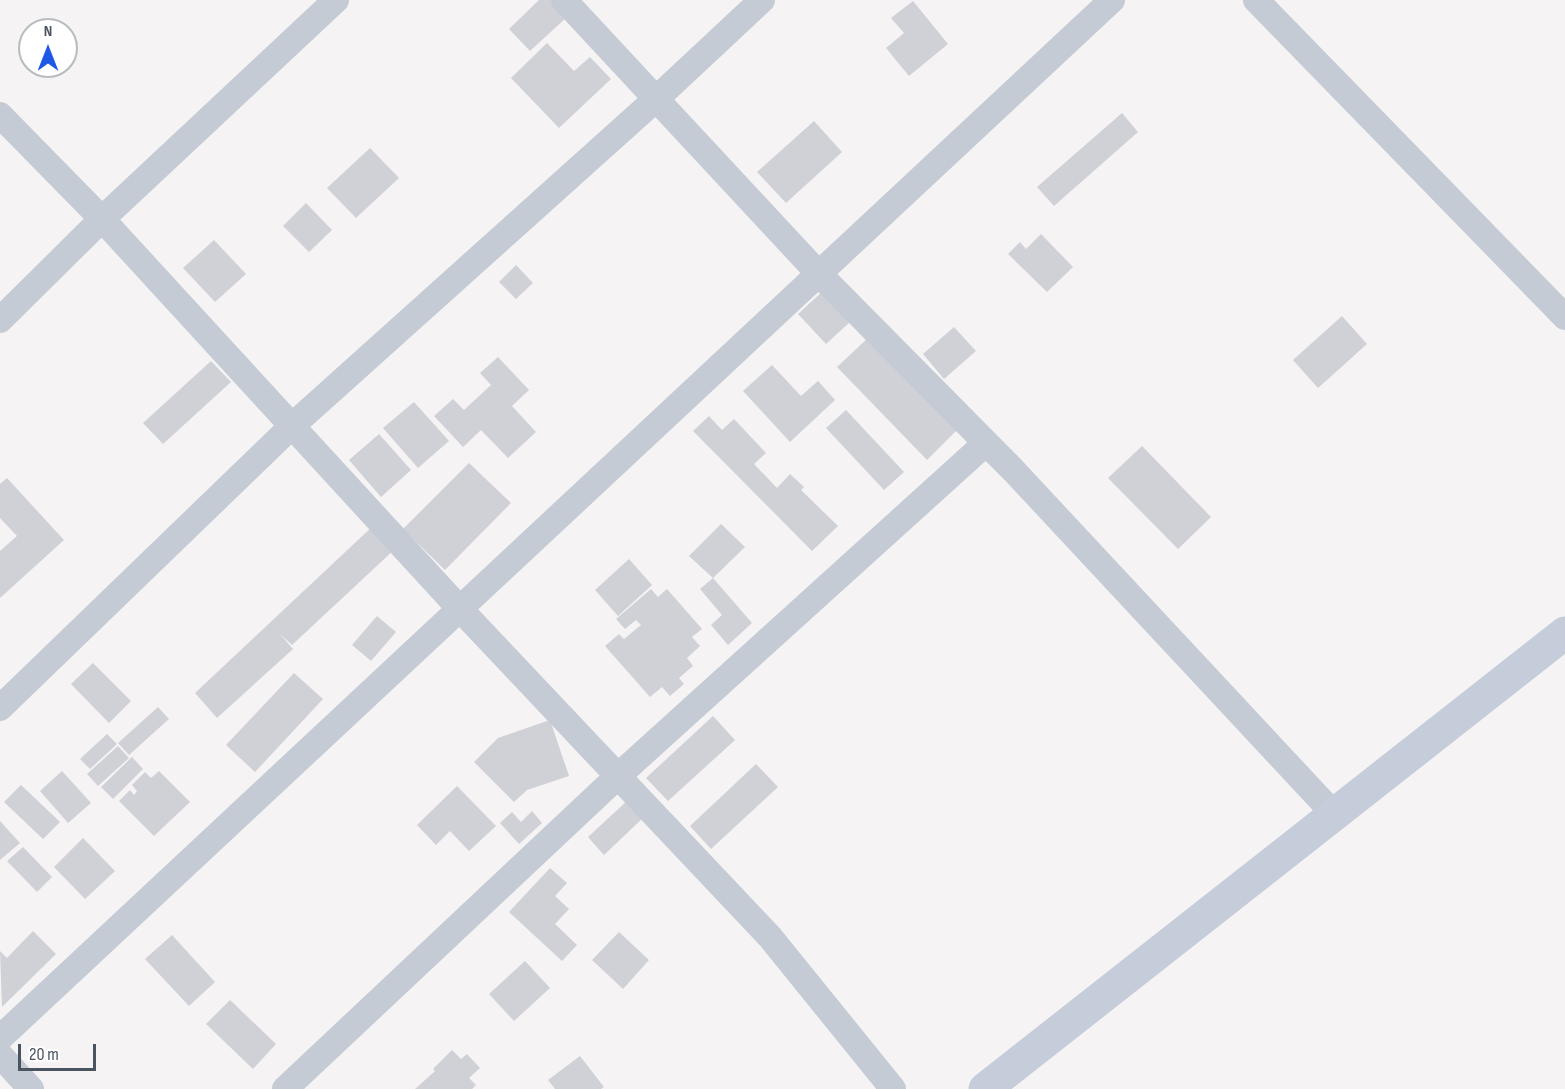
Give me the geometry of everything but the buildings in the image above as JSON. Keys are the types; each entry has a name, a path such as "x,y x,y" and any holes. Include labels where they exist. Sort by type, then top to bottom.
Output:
{"main road":[{"path":"985,1089 1565,633"}],"street":[{"path":"0,320 102,219 336,0"},
{"path":"564,0 819,274 986,443 1334,814"},
{"path":"0,708 293,426 656,99 762,0"},
{"path":"0,1038 1112,0"},
{"path":"1256,0 1565,317"},
{"path":"0,115 102,219 460,609 770,937 892,1089"},
{"path":"285,1089 618,776 986,443"},
{"path":"0,1054 31,1089"}]}
